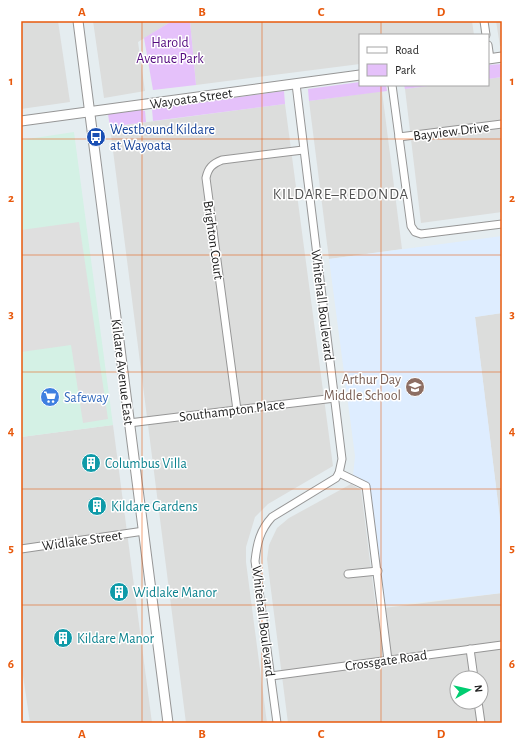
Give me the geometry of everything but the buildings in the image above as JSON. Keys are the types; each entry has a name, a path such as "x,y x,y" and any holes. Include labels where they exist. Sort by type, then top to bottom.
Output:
{"street":[{"name":"Kildare Avenue East","path":"78,21 168,723"},
{"path":"484,21 486,34"},
{"path":"489,59 502,57"},
{"name":"Wayoata Street","path":"21,120 359,75"},
{"name":"Whitehall Boulevard","path":"277,723 255,561 260,533 265,524 272,517 336,478 342,459 296,84"},
{"path":"392,86 411,226 415,232 421,234 502,224"},
{"name":"Bayview Drive","path":"399,137 502,124"},
{"name":"Brighton Court","path":"236,410 206,178 208,169 215,163 222,160 303,150"},
{"name":"Southampton Place","path":"129,423 335,398"},
{"path":"339,472 366,486 378,571 388,660"},
{"name":"Widlake Street","path":"21,548 144,531"},
{"path":"348,574 378,571"},
{"name":"Crossgate Road","path":"271,676 502,645"},
{"path":"470,649 473,670"},
{"path":"479,710 481,723"}],"shaded area":[{"path":"21,21 58,21 70,102 21,109"},
{"path":"93,21 172,21 138,42 145,91 104,98"},
{"path":"190,21 472,21 474,34 359,34 359,64 196,85"},
{"path":"496,21 502,21 502,46 500,46"},
{"path":"502,77 502,212 421,223 405,89 428,86 489,86 489,79"},
{"path":"382,91 402,249 329,259 309,101"},
{"path":"285,104 333,466 268,504 255,517 246,547 246,562 267,723 186,723 110,127"},
{"path":"74,132 113,425 21,437 21,140"},
{"path":"79,222 108,419 83,423 71,345 21,352 21,230"},
{"name":"Arthur Day Middle School","path":"502,236 502,313 475,317 502,535 502,593 385,606 369,485 353,476 355,456 329,259"},
{"path":"502,313 502,535 475,317"},
{"path":"113,425 152,723 30,723 21,662 21,437"},
{"path":"351,484 361,490 376,609 502,593 502,723 288,723 267,559 269,545 277,528 289,518"}],"green space":[{"name":"Harold Avenue Park","path":"172,21 190,21 196,85 153,90 144,38"},
{"path":"502,64 502,77 489,79 489,65"},
{"path":"359,82 359,86 386,86 387,91 309,101 308,89"},
{"path":"404,86 428,86 405,89"},
{"path":"284,91 285,104 153,121 152,109"},
{"path":"141,110 145,111 146,122 110,127 108,114"}],"place":[{"name":"Westbound Kildare at Wayoata","path":"96,137"},
{"name":"Arthur Day Middle School","path":"415,387"},
{"name":"Safeway","path":"50,397"},
{"name":"Columbus Villa","path":"91,463"},
{"name":"Kildare Gardens","path":"97,506"},
{"name":"Widlake Manor","path":"119,592"},
{"name":"Kildare Manor","path":"63,638"}],"district":[{"name":"KILDARE–REDONDA","path":"341,194"}]}
